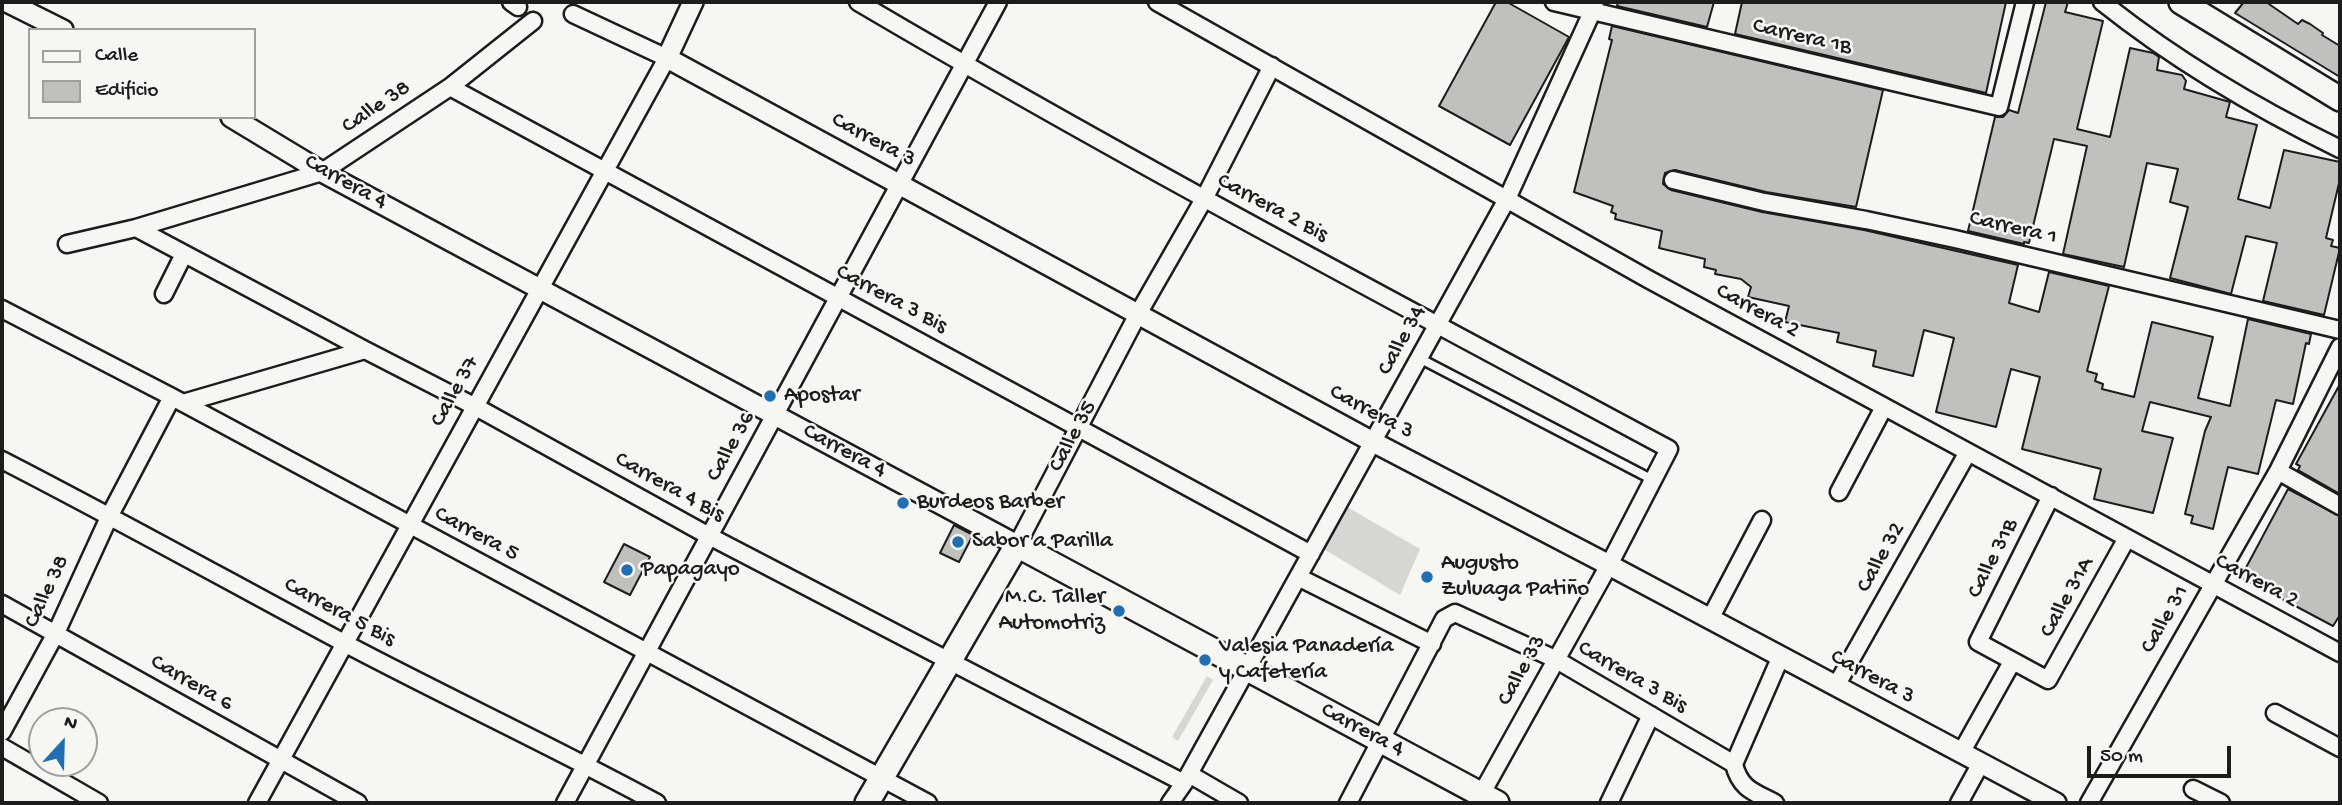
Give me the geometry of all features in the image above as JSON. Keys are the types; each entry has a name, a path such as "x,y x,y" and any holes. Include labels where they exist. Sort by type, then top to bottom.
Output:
{"main road":[{"path":"2181,2 2340,99"},
{"name":"Calle 35","path":"867,803 1017,545"},
{"name":"Carrera 4","path":"1017,545 1485,800"}],"street":[{"path":"7,2 59,28"},
{"name":"Calle 37","path":"257,803 667,58 692,2"},
{"name":"Carrera 2 Bis","path":"858,2 1204,199 1669,449"},
{"name":"Calle 36","path":"565,803 998,2"},
{"name":"Carrera 2","path":"1157,2 1648,279 2340,653"},
{"name":"Carrera 1B","path":"1554,2 1593,7 1998,107 2025,2"},
{"path":"2102,2 2193,69 2277,118 2340,149"},
{"name":"Calle 34","path":"1170,803 1507,199 1593,7"},
{"path":"573,14 667,58"},
{"name":"Calle 38","path":"67,244 136,228 322,172 450,87 533,21"},
{"name":"Carrera 3","path":"667,58 1373,442 2056,803"},
{"name":"Calle 35","path":"1017,545 1139,314 1204,199 1272,66"},
{"name":"Carrera 3 Bis","path":"450,87 1311,554"},
{"name":"Carrera 4","path":"234,119 322,172 1017,545"},
{"name":"Carrera 1","path":"1673,180 1764,202 1955,239 2340,330"},
{"name":"Carrera 4 Bis","path":"136,228 476,407 709,536 950,663 1186,778"},
{"path":"164,294 184,254"},
{"name":"Carrera 5","path":"2,309 928,803"},
{"name":"Calle 31","path":"2089,803 2278,471 2340,347"},
{"path":"177,400 365,350"},
{"name":"Calle 38","path":"2,732 56,633 110,515 177,400"},
{"path":"1839,492 1884,407"},
{"name":"Calle 33","path":"1485,800 1555,659 1609,565 1669,449"},
{"name":"Calle 32","path":"1836,686 1968,452"},
{"name":"Carrera 5 Bis","path":"2,460 110,515 346,644 657,803"},
{"path":"2278,471 2340,506"},
{"name":"Calle 31B","path":"2011,662 1978,642 2051,496"},
{"path":"1710,619 1762,520"},
{"name":"Calle 31A","path":"2011,662 2048,680 2127,538"},
{"path":"1298,577 1432,644 1348,803"},
{"name":"Carrera 6","path":"2,604 358,803"},
{"name":"Carrera 3 Bis","path":"1432,644 1444,620 1450,614 1461,614 1555,659 1734,764 1737,779 1749,790 1775,803"},
{"path":"1734,764 1781,656"},
{"path":"1961,753 2011,662"},
{"path":"2275,713 2340,748"},
{"path":"1609,803 1651,715"},
{"path":"2,747 99,803"},
{"path":"1959,803 1981,764"},
{"path":"1186,778 1238,803"},
{"path":"2193,789 2221,803"}],"lane":[{"path":"1419,358 1653,480"}],"shaded area":[{"path":"1347,507 1420,549 1400,595 1322,548"},
{"path":"1207,676 1213,680 1178,741 1172,737"}],"building":[{"path":"1496,2 1507,2 1569,37 1510,145 1439,106"},
{"path":"1618,2 1714,2 1707,27 1617,6"},
{"path":"1742,2 2006,2 1986,93 1735,34"},
{"path":"2046,2 2068,2 2065,12 2103,21 2077,129 2110,137 2130,48 2159,57 2157,70 2182,75 2186,81 2184,89 2230,102 2226,117 2257,125 2238,199 2270,208 2284,150 2340,162 2340,179 2326,238 2333,240 2331,246 2340,248 2324,315 2263,301 2277,243 2246,236 2231,294 2170,278 2188,207 2170,202 2178,169 2147,163 2124,267 2063,254 2087,146 2054,139 2029,243 1968,231 1995,117 2003,117 2009,110 2018,113"},
{"path":"2244,2 2266,2 2298,24 2302,20 2310,24 2340,46 2340,77 2235,13"},
{"path":"1612,26 1883,90 1856,207 1766,192 1675,170 1665,173 1663,184 1671,190 1762,212 1864,230 2018,265 2009,303 2039,312 2049,272 2109,286 2087,371 2097,374 2095,381 2103,384 2102,389 2134,397 2152,322 2213,337 2198,398 2230,406 2248,319 2311,334 2309,344 2306,343 2293,404 2276,400 2258,474 2228,467 2213,529 2191,523 2193,516 2185,514 2205,431 2211,417 2150,402 2142,431 2173,438 2153,513 2094,499 2101,469 2022,449 2040,377 2011,369 1996,427 1936,412 1954,338 1924,330 1913,376 1873,366 1876,351 1837,342 1839,333 1785,322 1789,306 1748,297 1751,287 1741,279 1715,274 1716,270 1704,267 1705,259 1659,248 1662,231 1615,219 1616,214 1611,212 1613,206 1574,192 1612,40 1609,39"},
{"path":"2340,384 2340,494 2298,470 2300,466 2296,464"},
{"path":"2288,489 2340,516 2340,615 2333,626 2241,577"},
{"name":"Sabor a Parilla","path":"954,525 973,535 959,562 940,553"},
{"name":"Papagayo","path":"624,544 650,557 630,595 604,582"}],"place":[{"name":"Apostar","path":"770,396"},
{"name":"Burdeos Barber","path":"903,503"},
{"name":"Sabor a Parilla","path":"958,542"},
{"name":"Papagayo","path":"627,570"},
{"name":"Augusto Zuluaga Patiño","path":"1427,577"},
{"name":"M.C. Taller Automotriz","path":"1119,611"},
{"name":"Valesia Panadería y Cafetería","path":"1205,660"}]}
